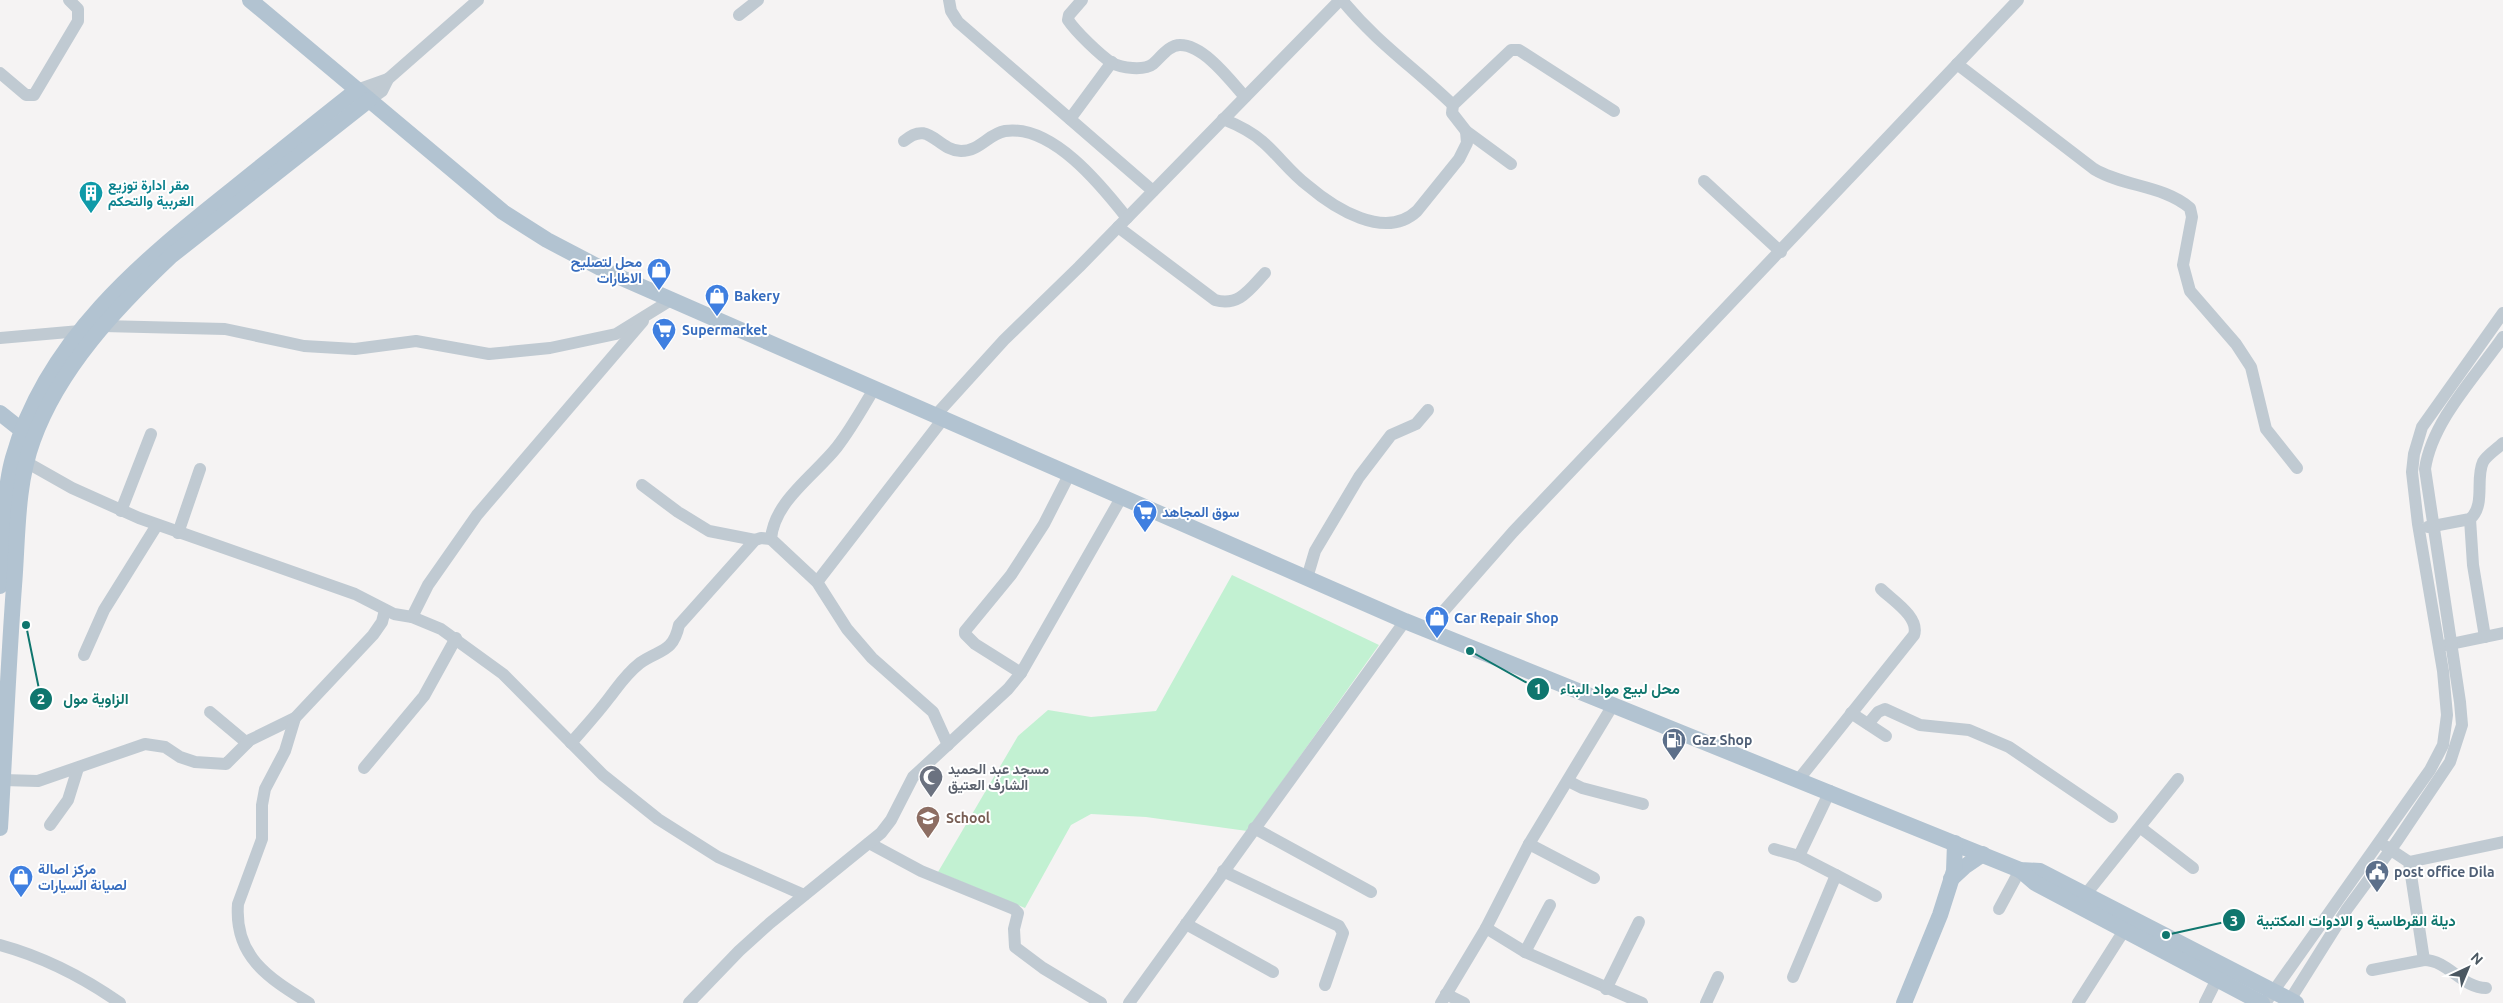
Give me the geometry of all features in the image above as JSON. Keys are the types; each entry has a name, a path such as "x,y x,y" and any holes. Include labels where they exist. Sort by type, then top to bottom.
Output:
{"main road":[{"path":"250,0 492,203 517,221 573,254 672,300 1405,621 1830,791 2020,870 2035,883 2217,979 2267,999 2291,1002"},
{"path":"28,435 58,387 103,326 171,256 363,95"},
{"path":"0,586 28,435 46,380 80,331 104,301 159,248 363,95"},
{"path":"0,413 28,435"},
{"path":"0,828 20,472"},
{"path":"1904,1003 1940,915 1951,879 1955,843"},
{"path":"1951,879 1983,854"},
{"path":"2020,870 2040,871 2086,894 2267,999"}],"street":[{"path":"0,74 26,96 34,95 78,21 78,9 69,0"},
{"path":"363,95 382,91 388,79 478,0"},
{"path":"739,15 758,0"},
{"path":"949,0 951,11 958,22 1153,191"},
{"path":"1082,0 1069,15 1068,20 1112,62 1133,68 1146,67 1152,65 1171,47 1180,45 1189,47 1200,52 1214,64 1245,96"},
{"path":"817,582 939,417 998,346 1341,0 1374,36 1454,105"},
{"path":"1427,630 1513,532 1781,252 2018,0"},
{"path":"1511,164 1466,131 1452,116 1454,105 1514,49 1519,50 1614,111"},
{"path":"1070,119 1112,62"},
{"path":"1957,64 2094,169 2118,180 2168,194 2190,208 2192,217 2183,265 2190,291 2236,344 2250,367 2266,429 2297,468"},
{"path":"1223,119 1254,134 1305,184 1322,196 1352,215 1365,220 1384,222 1399,222 1409,218 1417,211 1459,159 1467,143 1466,131"},
{"path":"904,141 911,135 919,132 960,151 977,148 993,135 1001,132 1032,133 1050,142 1069,158 1106,192 1123,222 1216,300 1232,302 1241,298 1265,273"},
{"path":"1704,181 1781,252"},
{"path":"103,326 224,329 304,346 355,349 416,341 489,354 550,348 616,334 672,300"},
{"path":"412,616 428,585 477,515 650,313"},
{"path":"2267,999 2430,770 2443,745 2447,715 2439,646 2419,528 2412,472 2422,427 2503,313"},
{"path":"0,338 80,331"},
{"path":"2291,1002 2347,909 2391,850 2450,762 2458,743 2462,725 2453,644 2425,469 2428,453 2444,421 2499,351 2503,337"},
{"path":"2484,341 2499,351"},
{"path":"771,540 772,529 782,509 837,447 874,389"},
{"path":"1307,578 1315,551 1359,477 1391,435 1416,424 1428,410"},
{"path":"121,511 151,434"},
{"path":"2485,637 2473,565 2470,519 2477,507 2484,461 2503,443"},
{"path":"178,533 200,469"},
{"path":"20,472 72,488 121,511 178,533 355,594 385,610 426,621 456,638 503,674 621,791 677,833 718,857 804,895"},
{"path":"1021,673 975,644 965,634 965,631 1011,575 1044,524 1070,475"},
{"path":"642,485 678,512 709,531 755,540 761,538 771,540 817,582 847,629 872,658 933,712 948,745"},
{"path":"689,1003 739,951 804,895 869,844 891,820 913,777 1008,689 1021,673 1121,498"},
{"path":"2419,528 2470,519"},
{"path":"84,655 104,610 157,525"},
{"path":"572,744 610,698 620,680 642,662 670,646 676,639 679,625 755,540"},
{"path":"1799,779 1915,632 1912,619 1881,589"},
{"path":"3,780 34,782 144,744 165,747 180,757 195,762 222,765 229,762 247,743 295,718 373,635 382,622 385,610"},
{"path":"1129,1003 1405,621"},
{"path":"2439,646 2503,633"},
{"path":"364,768 424,696 456,638"},
{"path":"1464,1003 1444,998 1486,928 1529,844 1613,705"},
{"path":"1868,724 1878,712 1885,709 1920,725 1969,730 2009,747 2112,817"},
{"path":"210,712 247,743"},
{"path":"1852,713 1886,736"},
{"path":"295,718 285,751 265,789 262,805 262,839 241,893 237,916 241,939 252,959 268,975 309,1003"},
{"path":"50,825 68,800 78,768"},
{"path":"2086,894 2178,780"},
{"path":"1568,781 1582,788 1643,804"},
{"path":"1799,856 1830,791"},
{"path":"1254,828 1371,892"},
{"path":"2140,828 2193,868"},
{"path":"2379,841 2409,862 2503,842"},
{"path":"869,844 921,872 1014,909 1018,913 1014,929 1015,947 1084,998 1101,1003"},
{"path":"1529,844 1594,878"},
{"path":"1774,849 1799,856 1876,896"},
{"path":"2409,862 2424,960"},
{"path":"1999,909 2020,870"},
{"path":"1223,871 1339,926 1343,933 1325,985"},
{"path":"1793,977 1836,875"},
{"path":"1526,952 1550,905"},
{"path":"1606,989 1638,922"},
{"path":"1186,924 1273,972"},
{"path":"1486,928 1526,952 1606,989 1642,1003"},
{"path":"2078,1003 2124,929"},
{"path":"0,944 31,954 81,977 120,1003"},
{"path":"2372,970 2424,960 2436,962 2466,982 2486,988"},
{"path":"1706,1003 1718,977"},
{"path":"2205,1003 2217,979"}],"green space":[{"path":"1232,575 1379,645 1247,831 1146,817 1091,814 1071,825 1025,908 938,872 1018,736 1048,710 1091,717 1156,711"}],"place":[{"name":"مقر ادارة توزيع الغربية والتحكم","path":"91,214"},
{"name":"محل لتصليح الاطارات","path":"659,291"},
{"name":"Bakery","path":"717,317"},
{"name":"Supermarket","path":"664,351"},
{"name":"سوق المجاهد","path":"1145,533"},
{"name":"الزاوية مول","path":"26,625"},
{"name":"Car Repair Shop","path":"1437,639"},
{"name":"محل لبيع مواد البناء","path":"1470,651"},
{"name":"Gaz Shop","path":"1674,761"},
{"name":"مسجد عبد الحميد الشارف العتيق","path":"931,798"},
{"name":"School","path":"928,839"},
{"name":"post office Dila","path":"2377,893"},
{"name":"مركز اصالة لصيانة السيارات","path":"21,898"},
{"name":"ديلة القرطاسية و الادوات المكتبية","path":"2166,935"}]}
